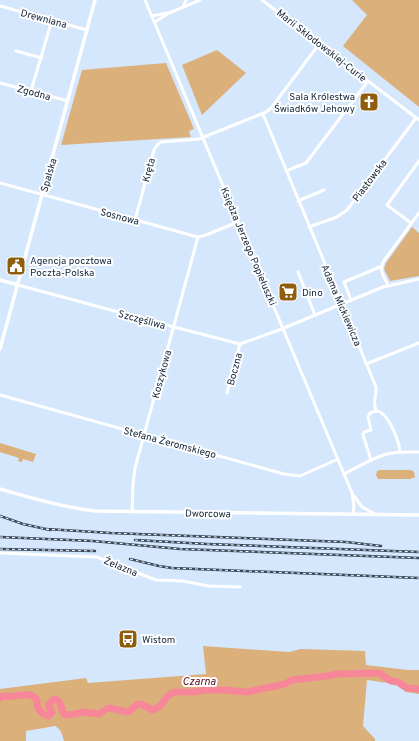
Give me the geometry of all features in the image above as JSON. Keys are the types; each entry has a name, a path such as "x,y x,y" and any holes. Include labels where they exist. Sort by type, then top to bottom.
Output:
{"street":[{"name":"Spalska","path":"0,349 95,0"},
{"name":"Księdza Jerzego Popiełuszki","path":"146,0 352,493 359,503 368,511 376,515"},
{"path":"183,7 186,0"},
{"path":"155,22 169,13 200,0"},
{"name":"Marii Skłodowskiej-Curie","path":"262,0 419,120"},
{"name":"Drewniana","path":"0,6 87,30"},
{"path":"152,16 169,13"},
{"path":"31,91 52,20"},
{"path":"263,114 271,108 320,43"},
{"path":"16,51 42,58"},
{"path":"286,171 306,163 368,80"},
{"name":"Zgodna","path":"0,82 68,101"},
{"name":"Kręta","path":"135,220 156,146 161,142 203,138 263,114"},
{"name":"Adama Mickiewicza","path":"263,114 376,387 374,402 376,411 370,413 368,417 371,430 364,432 363,435 372,460"},
{"name":"Piastowska","path":"309,227 337,216 347,210 416,118"},
{"path":"411,223 387,205 419,162"},
{"name":"Sosnowa","path":"0,183 198,237"},
{"path":"298,201 324,190"},
{"path":"388,285 380,267 382,262 419,213"},
{"path":"198,237 238,222"},
{"name":"Koszykowa","path":"132,512 134,476 198,237"},
{"path":"351,300 344,282 380,267"},
{"path":"298,272 315,315"},
{"path":"240,344 388,285 419,279"},
{"name":"Szczęśliwa","path":"0,280 240,344"},
{"path":"366,364 419,342"},
{"name":"Boczna","path":"227,393 240,344"},
{"name":"Stefana Żeromskiego","path":"0,396 296,476 338,459"},
{"path":"376,411 380,411 386,415 399,445 400,452"},
{"path":"344,474 387,454 419,452"},
{"name":"Dworcowa","path":"0,489 67,508 95,511 419,515"},
{"name":"Księdza Jerzego Popiełuszki","path":"352,493 355,514"},
{"path":"355,514 359,508 359,503"},
{"name":"Żelazna","path":"0,553 97,557 156,580 183,581 208,586 240,587"}],"shaded area":[{"path":"352,0 419,0 419,107 343,46 367,15"},
{"path":"217,50 246,73 202,115 182,65"},
{"path":"166,63 194,129 189,131 191,137 61,145 82,70"},
{"path":"412,227 419,233 419,276 390,281 384,269 386,263"},
{"path":"0,443 36,454 33,462 23,459 22,462 18,461 19,458 0,452"},
{"path":"411,470 414,472 415,477 410,479 378,479 376,475 377,471"},
{"path":"203,646 289,652 301,649 365,651 366,665 419,670 419,694 406,692 395,684 367,680 363,726 375,739 375,741 64,741 60,730 55,726 26,731 26,741 0,741 0,689 86,678 88,683 206,674"}],"waterway":[{"name":"Czarna","path":"0,698 3,696 32,696 37,700 37,706 40,711 49,716 52,712 48,705 54,699 60,703 64,714 69,715 84,712 99,714 109,708 128,712 138,704 153,710 159,707 172,693 176,692 195,692 204,690 247,692 285,684 292,680 337,674 379,673 391,681 398,682 407,688 419,689"}],"railway":[{"path":"0,516 23,524 50,530"},
{"path":"46,529 346,542 381,546"},
{"path":"0,537 93,541 180,549 419,558"},
{"path":"135,540 419,552"},
{"path":"0,549 95,551"},
{"path":"130,559 172,568 419,578"}],"place":[{"name":"Sala Królestwa Świadków Jehowy","path":"369,102"},
{"name":"Agencja pocztowa Poczta-Polska","path":"16,266"},
{"name":"Dino","path":"288,292"},
{"name":"Wistom","path":"128,639"}]}
